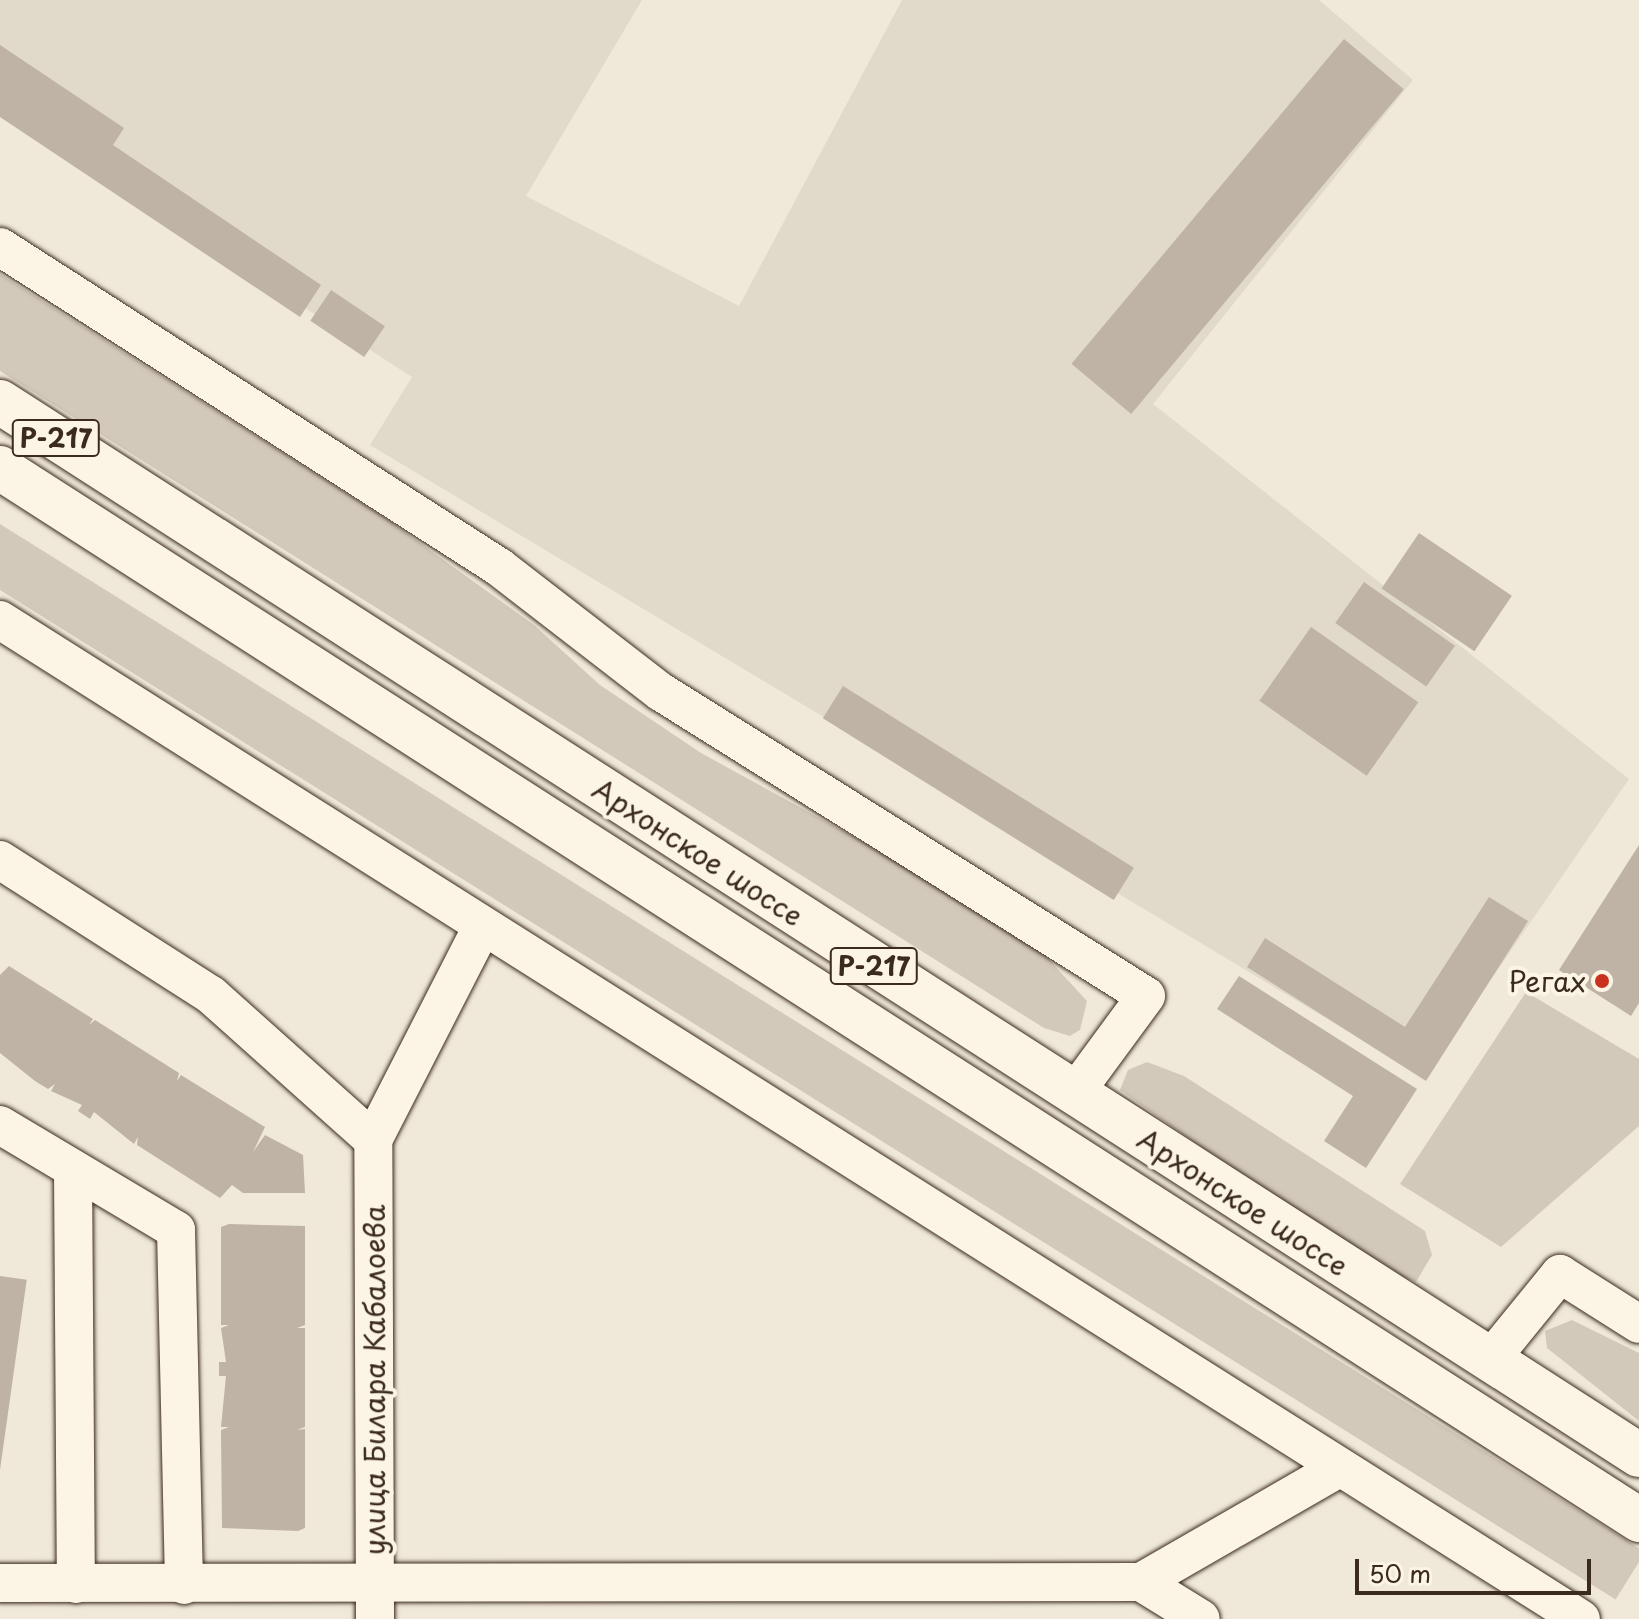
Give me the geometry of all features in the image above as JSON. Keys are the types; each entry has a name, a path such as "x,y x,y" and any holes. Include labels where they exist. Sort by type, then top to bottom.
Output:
{"highway":[{"name":"Архонское шоссе","path":"0,402 1639,1455"},
{"name":"Архонское шоссе","path":"0,468 1639,1520"}],"street":[{"path":"0,247 499,567 661,692 1146,996 1074,1094"},
{"path":"0,620 481,929 1581,1619"},
{"path":"0,860 211,995 373,1140 481,929"},
{"path":"0,1125 176,1230 184,1585"},
{"name":"улица Билара Кабалоева","path":"373,1140 375,1602"},
{"path":"73,1169 76,1584"},
{"path":"1490,1360 1560,1274 1639,1324"},
{"path":"0,1583 184,1585 375,1602 1141,1582 1339,1468"},
{"path":"1141,1582 1201,1619"}],"shaded area":[{"path":"0,0 642,0 526,196 739,306 902,0 1319,0 1413,80 1153,404 1629,779 1424,1077 370,445 412,377 0,111"},
{"path":"0,274 388,520 534,625 600,685 701,753 945,887 1040,950 1087,1001 1080,1030 1070,1036 1044,1028 0,371"},
{"path":"0,524 1639,1548 1639,1562 1616,1600 0,590"},
{"path":"1526,992 1639,1059 1639,1126 1501,1247 1400,1184"},
{"path":"1147,1062 1184,1076 1425,1231 1432,1255 1416,1282 1366,1262 1120,1090 1128,1070"},
{"path":"1572,1320 1639,1353 1639,1421 1547,1348 1545,1331"}],"building":[{"path":"1344,39 1404,89 1131,414 1071,364"},
{"path":"0,45 124,128 113,145 321,285 300,317 0,117"},
{"path":"331,290 385,326 364,357 310,321"},
{"path":"1419,533 1512,596 1474,651 1382,589"},
{"path":"1364,582 1455,646 1426,687 1335,623"},
{"path":"1311,627 1418,702 1367,776 1259,701"},
{"path":"843,686 1134,868 1114,900 823,718"},
{"path":"1639,845 1639,1003 1631,1016 1559,970"},
{"path":"1489,897 1528,921 1426,1081 1247,967 1265,938 1405,1027"},
{"path":"9,966 93,1019 89,1025 95,1020 179,1073 177,1081 181,1075 265,1127 253,1152 265,1135 303,1155 305,1193 243,1193 232,1185 220,1198 137,1145 138,1137 134,1144 94,1112 90,1119 78,1111 82,1105 51,1091 55,1084 48,1089 35,1081 0,1053 0,975"},
{"path":"1239,976 1417,1089 1366,1168 1324,1141 1353,1096 1217,1009"},
{"path":"229,1224 305,1226 305,1325 297,1328 305,1328 305,1427 297,1430 305,1429 305,1528 298,1531 222,1528 221,1430 229,1427 221,1427 226,1376 219,1376 219,1362 226,1362 221,1328 229,1325 221,1325 221,1227"},
{"path":"0,1276 27,1280 0,1470"}],"place":[{"name":"Регах","path":"1602,981"}]}
